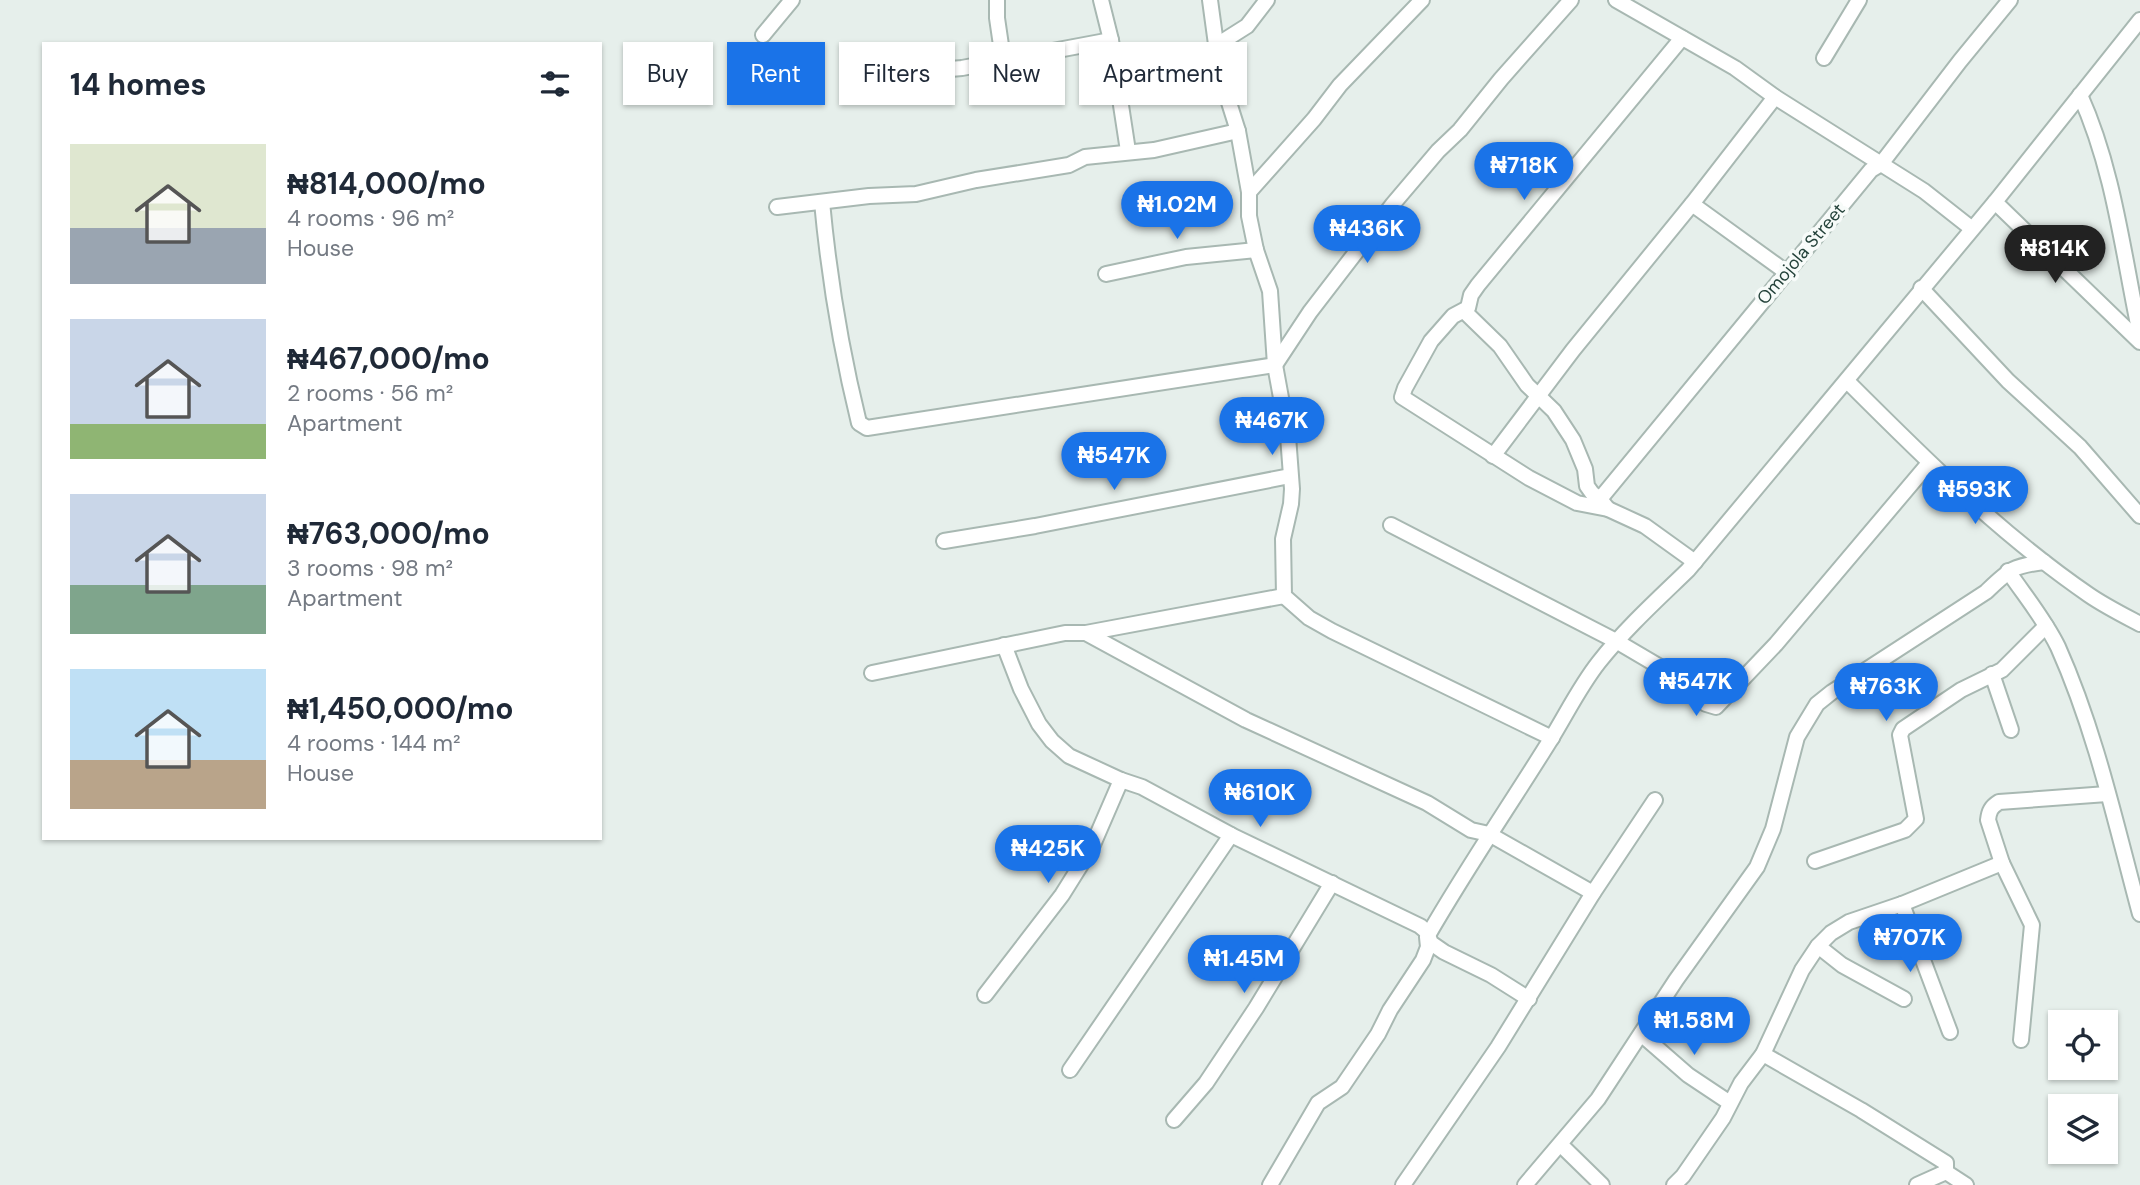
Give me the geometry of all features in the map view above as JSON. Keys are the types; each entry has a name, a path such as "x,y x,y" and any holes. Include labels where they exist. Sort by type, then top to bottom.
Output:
{"street":[{"path":"763,35 792,0"},
{"path":"997,0 1001,42"},
{"path":"1101,0 1111,40 1128,151"},
{"path":"1210,0 1217,42"},
{"path":"1222,42 1248,26 1267,0"},
{"path":"1250,192 1340,85 1422,0"},
{"path":"822,202 828,266 838,328 859,423 867,428 1275,366 1310,312 1371,231 1571,0"},
{"path":"1616,0 1735,68 1775,97 1924,191 1971,228"},
{"path":"1824,58 1859,0"},
{"name":"Omojola Street","path":"1604,504 1786,272 1871,170 1881,163 2010,0"},
{"path":"1427,937 1489,834 1552,738 1577,692 1616,641 1695,562 1994,202 2140,20"},
{"path":"1604,504 1577,503 1493,456 1402,397 1431,341 1452,316 1468,308 1471,295 1478,285 1682,38"},
{"path":"1065,48 1111,40"},
{"path":"2080,95 2091,120 2134,278 2140,334"},
{"path":"1493,456 1573,349 1692,204 1775,97"},
{"path":"1229,105 1238,131 1250,192 1249,216 1256,250 1270,291 1275,366 1288,436 1291,504 1283,539 1284,596 1309,618 1332,631 1552,738"},
{"path":"777,207 916,194 1051,166 1061,167 1085,157 1154,149 1238,131"},
{"path":"1994,202 2140,342"},
{"path":"1692,204 1786,272"},
{"path":"1106,274 1186,257 1256,250"},
{"path":"1921,288 2008,381 2080,447 2140,516"},
{"path":"1464,311 1500,346 1527,385 1554,411 1573,440 1591,493 1604,504 1645,526 1695,562"},
{"path":"1847,381 1929,463 2015,538 2091,596 2140,624"},
{"path":"1391,525 1616,641 1684,681 1706,705 1716,707 1776,644 1929,463"},
{"path":"944,541 1290,476"},
{"path":"2015,538 2013,568 2057,645 2077,694 2140,914"},
{"path":"1525,1185 1598,1099 1715,922 1756,867 1773,829 1797,737 1817,705 1832,692 1986,592 2013,568 2044,562"},
{"path":"872,673 1004,645 1086,633 1284,596"},
{"path":"1815,861 1905,830 1916,819 1901,732 1907,725 1961,690 2008,665 2046,626"},
{"path":"1086,633 1246,720 1427,803 1471,830 1489,834 1593,893"},
{"path":"1004,645 1021,689 1039,724 1052,741 1069,756 1142,787 1231,835 1426,931 1427,947 1423,960 1390,1010 1378,1034 1342,1087 1318,1103 1270,1185"},
{"path":"1992,674 2011,730"},
{"path":"985,995 1062,895 1092,847 1121,780"},
{"path":"2021,1040 2032,925 2002,863 1988,820 1992,807 1999,802 2107,794"},
{"path":"1403,1185 1530,999 1593,893 1656,800"},
{"path":"1070,1070 1231,835"},
{"path":"1674,1185 1723,1118 1763,1054 1802,970 1818,946 1831,933 1849,922 1902,904 2002,863"},
{"path":"1174,1120 1206,1083 1256,1008 1332,883"},
{"path":"1902,904 1950,1032"},
{"path":"1427,937 1444,952 1492,975 1530,999"},
{"path":"1818,946 1830,957 1904,999"},
{"path":"1641,1034 1688,1076 1730,1103"},
{"path":"1763,1054 1947,1163 1946,1172"},
{"path":"1561,1145 1602,1185"},
{"path":"1917,1185 1946,1172"},
{"path":"1946,1172 1966,1185"}]}
